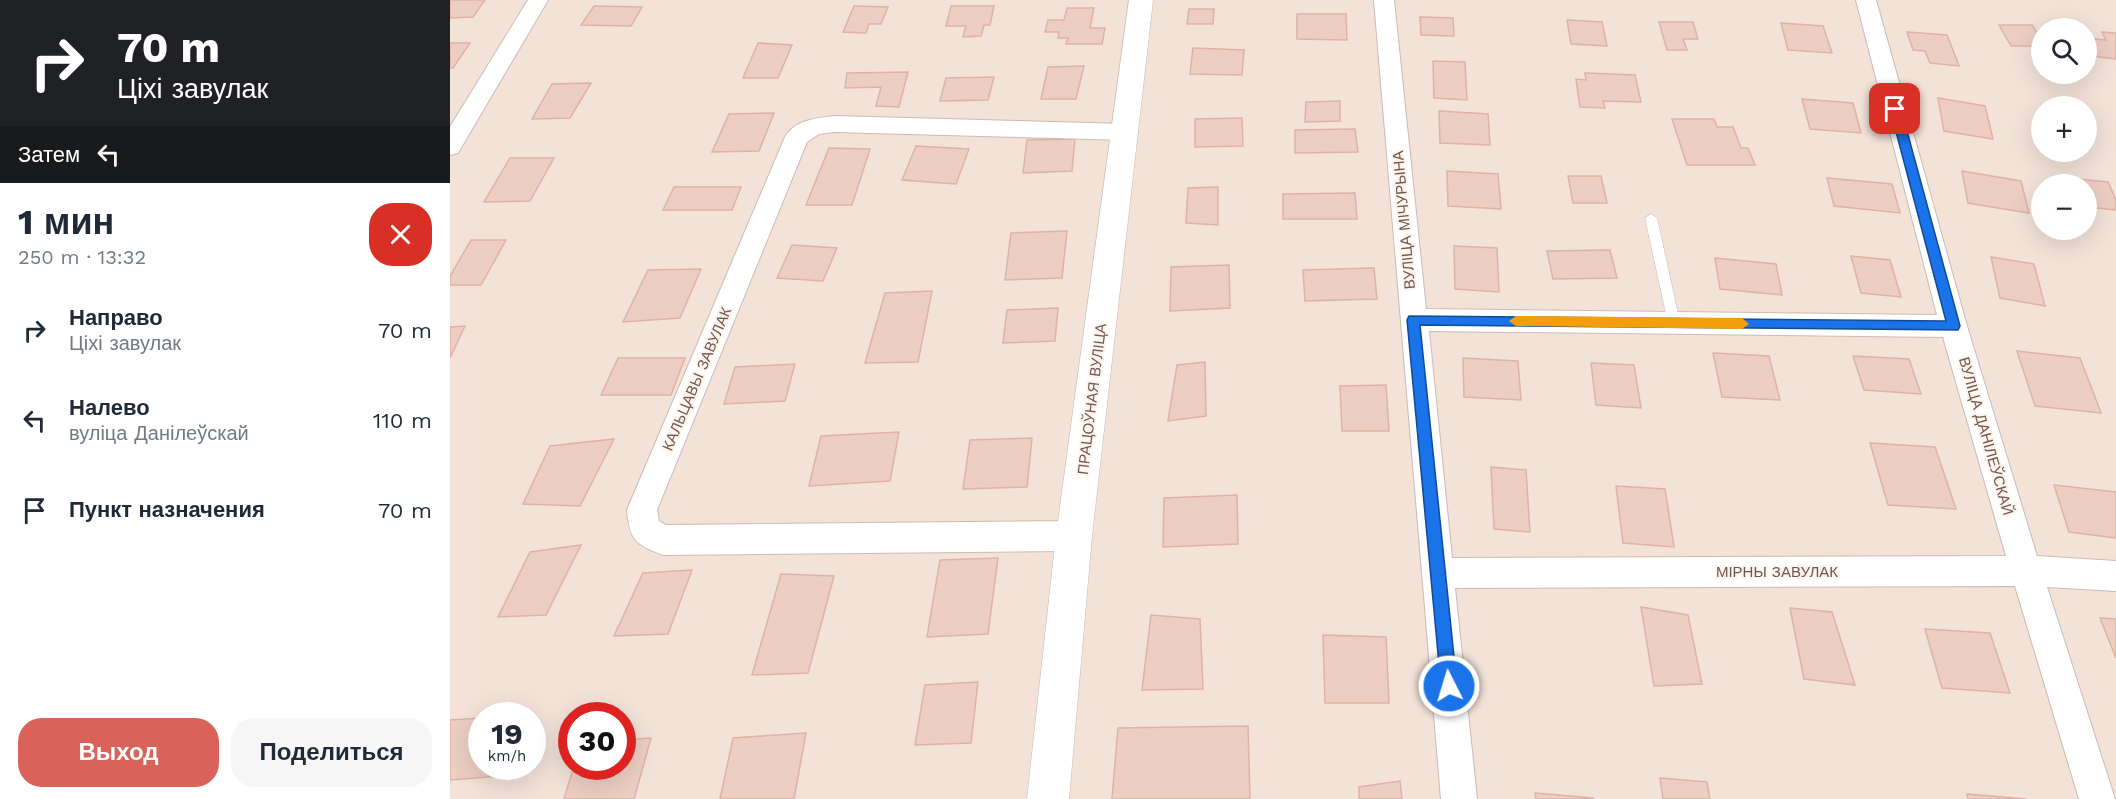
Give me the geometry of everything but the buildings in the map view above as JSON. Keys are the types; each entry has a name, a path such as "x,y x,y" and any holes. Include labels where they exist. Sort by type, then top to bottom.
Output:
{"main road":[{"name":"ПРАЦОЎНАЯ ВУЛІЦА","path":"1048,799 1074,536 1141,0"}],"street":[{"path":"450,147 538,0"},
{"name":"ВУЛІЦА МІЧУРЫНА","path":"1384,0 1460,799"},
{"name":"ВУЛІЦА ДАНІЛЕЎСКАЙ","path":"1866,0 1953,326 2097,799"},
{"name":"КАЛЬЦАВЫ ЗАВУЛАК","path":"1074,536 663,540 644,529 642,510 797,137 814,126 834,124 1126,132"},
{"path":"1413,320 1953,326"},
{"name":"МІРНЫ ЗАВУЛАК","path":"1439,573 2026,571 2116,576"}],"lane":[{"path":"1651,218 1674,323"}],"shaded area":[{"path":"450,0 2116,0 2116,799 450,799"}],"slow traffic":[{"path":"1516,321 1742,324"}],"route":[{"path":"1449,686 1413,320 1953,326 1895,109"}]}
